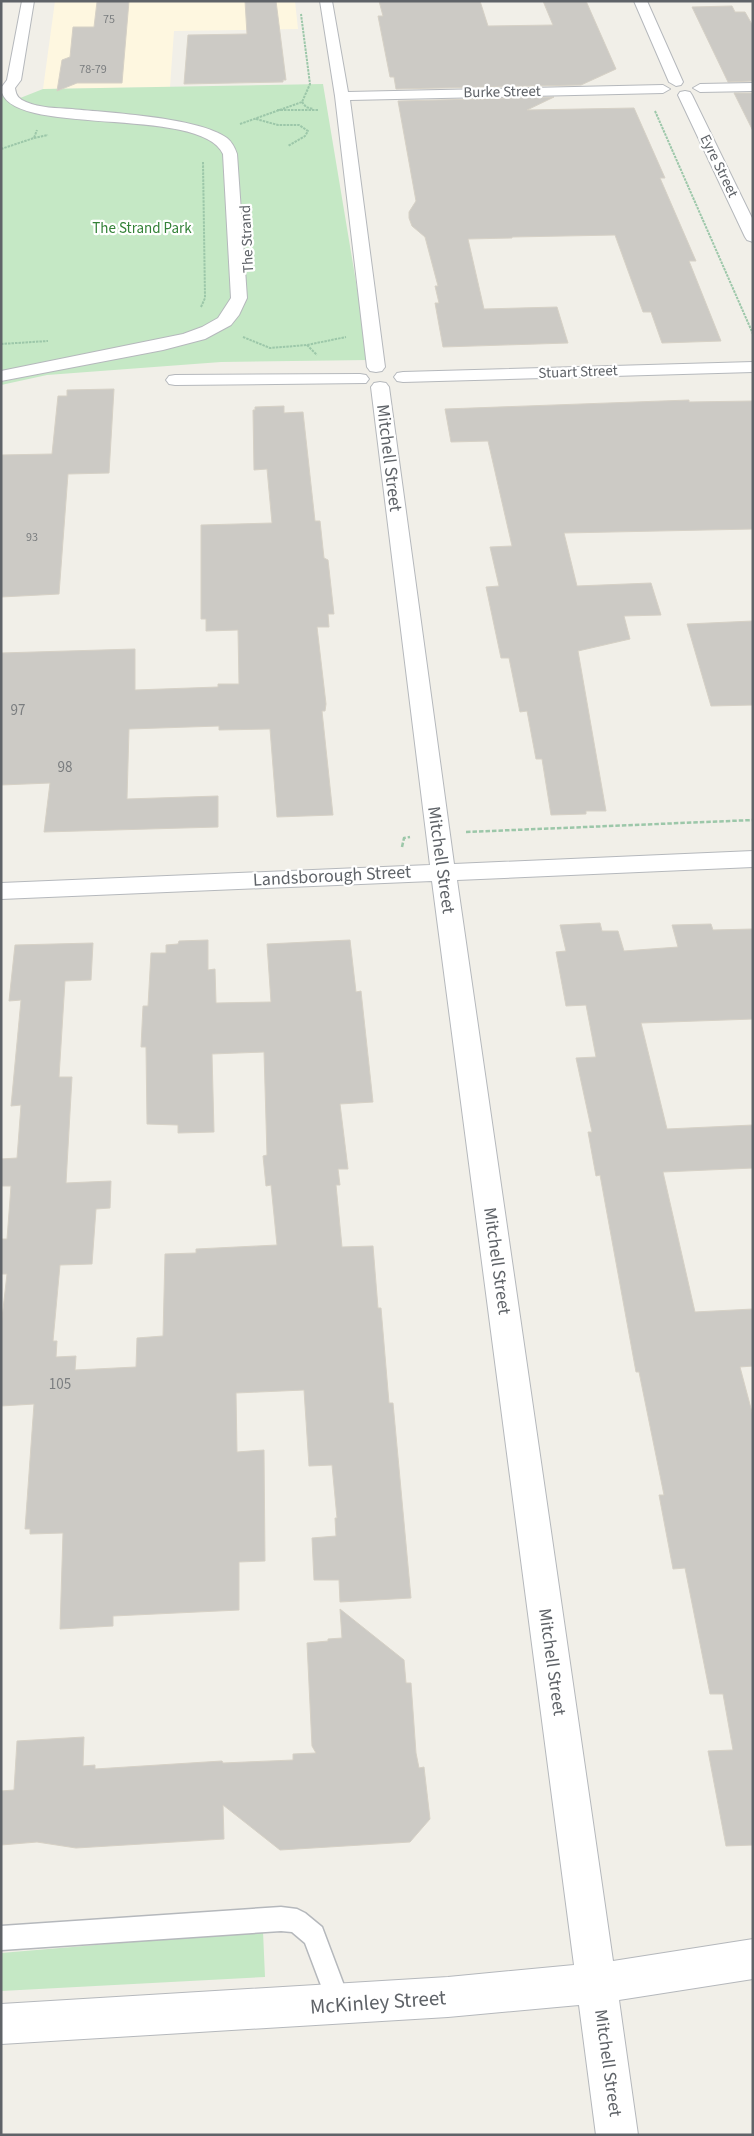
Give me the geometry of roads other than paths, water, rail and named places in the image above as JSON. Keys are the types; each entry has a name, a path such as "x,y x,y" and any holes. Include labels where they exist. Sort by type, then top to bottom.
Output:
{"street":[{"name":"The Strand","path":"1,376 163,345 194,336 214,328 229,317 239,298 230,154 227,147 210,136 185,128 32,109 9,96 8,88 14,80 28,1"},
{"name":"Mitchell Street","path":"326,1 342,103 372,335 380,377 438,834 617,2135"},
{"path":"640,1 676,82"},
{"name":"The Strand","path":"14,80 21,91 28,96 48,103 196,122 225,129 235,134 242,145 250,309 248,314"},
{"path":"700,88 695,94 685,95 668,93 663,89 664,85 676,82 694,84 700,88 753,87"},
{"name":"Burke Street","path":"342,103 663,89"},
{"name":"Eyre Street","path":"685,95 753,236"},
{"path":"1,388 203,347 233,334"},
{"name":"Stuart Street","path":"175,380 380,377 753,367"},
{"name":"Landsborough Street","path":"1,891 753,859"},
{"name":"McKinley Street","path":"1,2024 448,1997 597,1983 753,1959"}],"lane":[{"path":"1,1938 281,1919 297,1921 314,1935 339,2004"}],"park label":[{"name":"The Strand Park","path":"142,228"}]}
